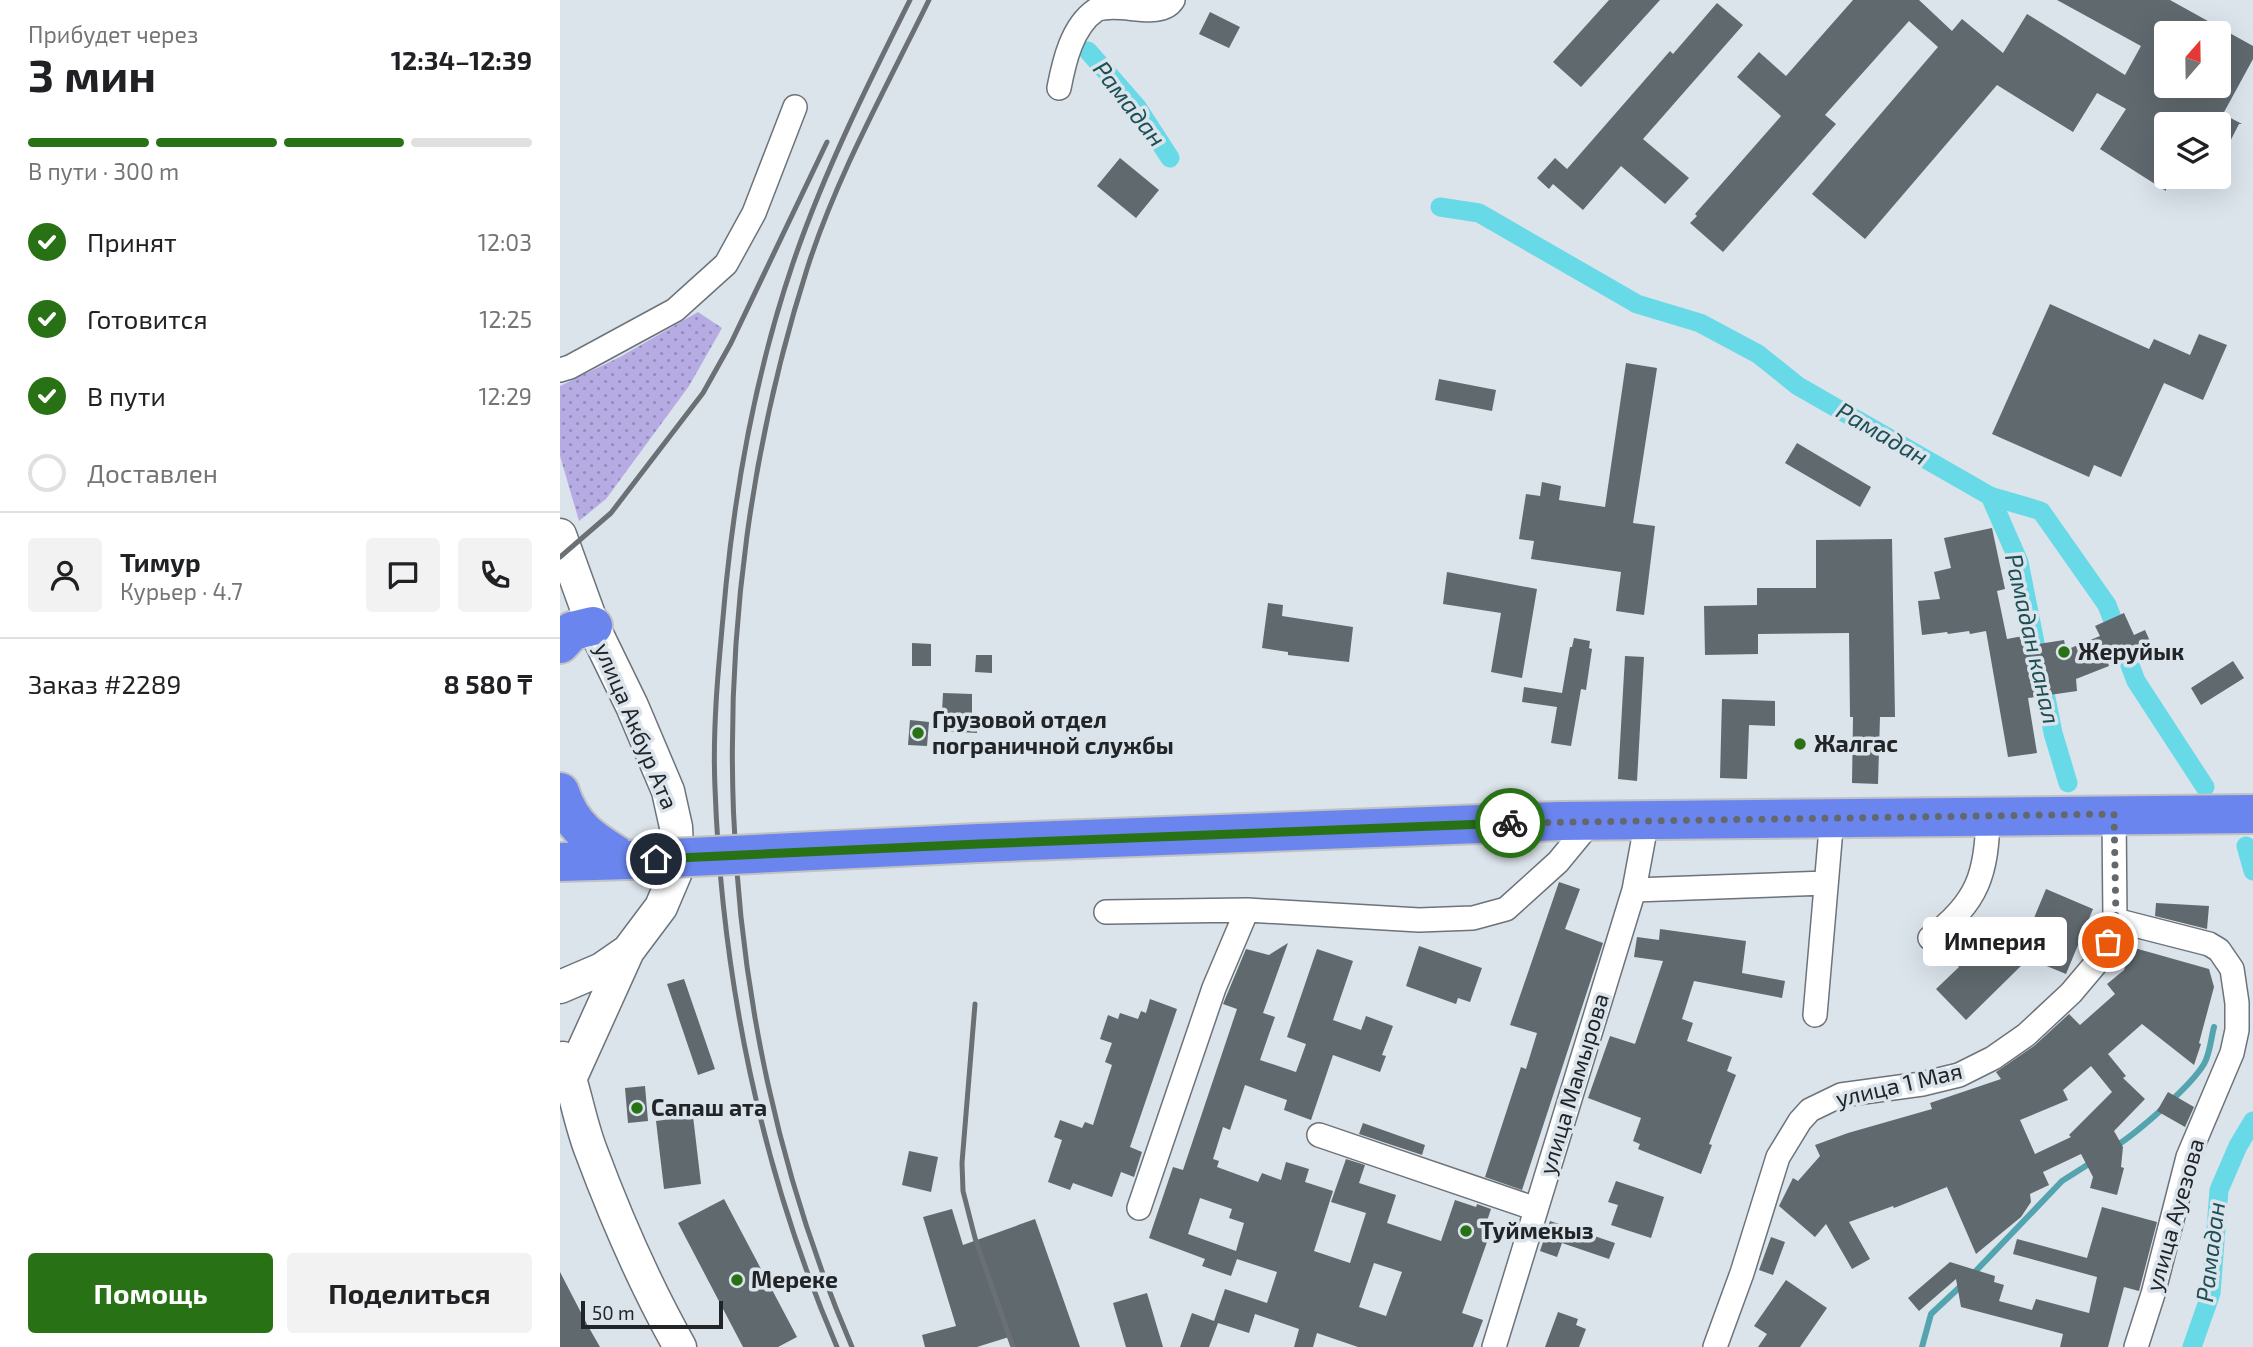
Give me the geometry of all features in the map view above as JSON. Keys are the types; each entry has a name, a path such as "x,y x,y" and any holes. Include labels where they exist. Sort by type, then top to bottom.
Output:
{"highway":[{"path":"560,644 572,631 593,626"},
{"path":"560,792 565,808 582,831 627,860"},
{"path":"560,862 1437,825 1832,817 2253,814"}],"main road":[{"name":"улица Акбур Ата","path":"560,535 593,626 632,706 668,791 676,827 678,867 661,907 628,951"},
{"path":"560,986 602,969 628,951"},
{"path":"628,951 565,1064 590,1148 651,1297 680,1347"}],"street":[{"path":"1059,88 1067,55 1075,37 1084,20 1098,9 1111,5 1134,5 1155,10 1165,8 1173,0"},
{"path":"560,370 675,310 726,264 754,213 795,107"},
{"name":"улица 1 Мая","path":"1715,1347 1742,1273 1778,1157 1800,1121 1824,1102 1841,1095 1934,1081 1959,1074 1993,1058 2026,1035 2071,993 2098,961 2116,920 2114,814"},
{"path":"1930,938 1965,908 1978,885 1987,851 1988,816"},
{"path":"1815,1015 1832,817"},
{"name":"улица Мамырова","path":"1494,1347 1634,890 1647,820"},
{"path":"1107,912 1247,910 1419,920 1473,918 1506,909 1558,862 1591,821"},
{"path":"1634,890 1826,883"},
{"path":"1139,1208 1214,988 1247,910"},
{"name":"улица Ауезова","path":"2116,920 2209,944 2219,950 2232,969 2237,1003 2237,1030 2232,1053 2188,1157 2156,1283 2136,1347"},
{"path":"1320,1135 1536,1209"}],"shaded area":[{"path":"698,312 722,328 689,386 606,499 579,521 560,456 560,386 620,357"}],"building":[{"path":"1609,0 1660,0 1581,87 1553,62"},
{"path":"1853,0 1919,0 1952,31 1962,19 2003,53 2027,14 2125,75 2141,46 2057,0 2170,0 2208,21 2154,21 2154,98 2231,98 2231,34 2253,46 2253,59 2224,112 2154,112 2154,183 2100,149 2126,109 2097,93 2073,132 1997,85 1865,239 1812,194 1938,47 1909,21 1825,115 1836,124 1723,252 1690,223 1781,116 1737,77 1759,52 1786,76"},
{"path":"1717,3 1743,25 1643,139 1689,178 1665,204 1621,166 1583,210 1553,184 1549,189 1537,178 1555,158 1567,169 1670,51 1673,54"},
{"path":"1210,12 1240,27 1229,48 1199,34"},
{"path":"2231,118 2242,124 2239,124 2231,140"},
{"path":"1120,158 1159,190 1136,218 1097,186"},
{"path":"2050,304 2149,349 2154,339 2190,355 2199,334 2227,345 2203,400 2164,383 2121,477 2094,465 2089,477 1992,434"},
{"path":"1626,363 1657,368 1633,523 1655,526 1644,615 1616,611 1621,572 1531,559 1534,541 1519,539 1526,494 1540,496 1542,482 1561,486 1559,500 1605,507"},
{"path":"1439,379 1496,390 1492,411 1435,400"},
{"path":"1797,443 1871,487 1860,507 1785,463"},
{"path":"1992,528 2005,589 1997,591 2007,639 2023,636 2025,646 2064,640 2066,650 2100,636 2095,626 2124,613 2134,635 2145,630 2153,648 2140,654 2137,647 2107,659 2109,666 2076,679 2077,691 2028,698 2037,753 2008,757 1986,631 1922,635 1918,601 1940,599 1934,572 1951,568 1944,538"},
{"path":"1892,539 1895,717 1880,717 1878,784 1852,783 1853,717 1850,717 1849,633 1758,634 1758,654 1705,655 1704,606 1757,605 1757,588 1816,588 1816,540"},
{"path":"1447,572 1537,589 1522,678 1491,672 1501,613 1443,604"},
{"path":"1268,603 1283,605 1282,616 1353,627 1349,662 1288,655 1288,652 1262,648"},
{"path":"1574,638 1590,641 1589,648 1592,649 1586,690 1581,689 1571,746 1551,743 1557,707 1522,702 1524,687 1562,693"},
{"path":"912,643 931,644 931,666 912,666"},
{"path":"976,655 992,655 992,673 975,672"},
{"path":"1625,656 1644,657 1637,781 1618,779"},
{"path":"2233,661 2244,678 2201,705 2191,688"},
{"path":"943,693 972,694 972,715 977,716 977,733 941,731"},
{"path":"1722,699 1775,701 1775,726 1749,725 1747,779 1720,778"},
{"name":"Грузовой отдел пограничной службы","path":"910,720 929,722 927,746 908,745"},
{"path":"1559,882 1580,889 1565,929 1603,943 1522,1190 1485,1177 1521,1067 1526,1069 1537,1033 1510,1025"},
{"path":"2046,889 2093,909 2086,926 2082,926 2083,933 2066,974 2020,955 2026,961 1966,1020 1936,989 1959,967 1951,959 1964,946 1970,952 1977,946 1981,950 1999,933 2019,954"},
{"path":"2156,903 2209,906 2207,929 2155,916"},
{"path":"1660,929 1746,941 1742,973 1785,981 1782,998 1694,981 1682,1019 1693,1023 1687,1041 1732,1057 1727,1071 1736,1075 1709,1144 1712,1145 1701,1174 1638,1149 1640,1144 1633,1141 1641,1118 1588,1098 1610,1036 1635,1044 1663,961 1634,957 1637,937 1659,940"},
{"path":"1288,943 1263,1013 1275,1017 1260,1060 1296,1072 1306,1044 1287,1037 1317,949 1353,961 1333,1020 1361,1030 1366,1016 1393,1026 1382,1055 1386,1056 1380,1072 1333,1055 1311,1120 1284,1110 1287,1100 1245,1085 1230,1130 1223,1127 1213,1159 1219,1161 1217,1167 1258,1182 1262,1173 1281,1180 1286,1162 1309,1169 1305,1182 1333,1191 1314,1251 1350,1263 1366,1213 1331,1202 1346,1159 1365,1165 1359,1183 1396,1195 1387,1223 1441,1241 1455,1200 1491,1209 1486,1224 1489,1229 1484,1241 1487,1242 1462,1313 1483,1320 1473,1347 1358,1347 1317,1333 1313,1347 1294,1347 1299,1329 1255,1314 1249,1333 1218,1323 1209,1347 1180,1347 1192,1313 1214,1321 1225,1289 1267,1303 1277,1272 1237,1259 1231,1276 1202,1266 1205,1259 1149,1238 1173,1167 1183,1170 1237,1009 1223,1004 1246,949 1269,955","holes":["1200,1198 1232,1209 1229,1218 1244,1223 1236,1251 1188,1234","1374,1263 1402,1272 1386,1316 1359,1307"]},
{"path":"1419,946 1482,968 1470,1002 1458,998 1456,1004 1406,986"},
{"path":"2131,947 2209,969 2214,987 2194,1065 2142,1024 2108,1054 2126,1076 2123,1078 2145,1099 2114,1131 2123,1147 2121,1167 2124,1168 2117,1195 2090,1188 2093,1177 2081,1154 2043,1172 2049,1185 2030,1194 2031,1202 2021,1217 1976,1254 1947,1187 1849,1222 1870,1259 1852,1269 1826,1224 1815,1237 1779,1206 1793,1178 1798,1181 1820,1156 1815,1145 1932,1109 1930,1103 2001,1079 1996,1072 2034,1046 2069,1014 2080,1025 2115,994 2107,984 2124,970","holes":["2091,1066 2112,1092 2069,1135 2071,1137 2035,1154 2020,1120 2068,1100 2063,1090"]},
{"path":"684,979 715,1069 698,1075 667,984"},
{"path":"1150,999 1177,1009 1130,1147 1142,1152 1134,1177 1121,1172 1112,1197 1073,1183 1070,1190 1048,1182 1062,1140 1054,1137 1060,1120 1082,1128 1085,1122 1093,1125 1112,1065 1105,1062 1112,1043 1100,1039 1108,1015 1118,1019 1120,1013 1138,1019 1141,1011 1146,1013"},
{"path":"645,1086 648,1121 628,1123 625,1088"},
{"path":"2168,1092 2194,1107 2185,1127 2157,1111"},
{"path":"693,1116 701,1184 664,1189 656,1121"},
{"path":"1363,1123 1425,1145 1422,1155 1359,1134"},
{"path":"909,1151 938,1157 931,1192 902,1185"},
{"path":"1616,1181 1664,1197 1651,1238 1611,1225 1618,1205 1608,1202"},
{"name":"Мереке","path":"724,1199 797,1337 778,1347 743,1347 678,1223"},
{"path":"2102,1207 2157,1222 2139,1291 2124,1287 2108,1347 2060,1347 2063,1334 1961,1307 1956,1279 1919,1311 1908,1298 1950,1262 1995,1276 1994,1282 2004,1285 1999,1301 2032,1310 2036,1299 2089,1313 2097,1277 2013,1254 2017,1239 2087,1258"},
{"path":"952,1209 963,1245 1035,1219 1080,1347 1012,1347 1009,1337 977,1347 925,1347 922,1335 956,1326 923,1217"},
{"path":"1550,1221 1615,1243 1609,1259 1562,1243 1557,1257 1540,1251"},
{"path":"1771,1237 1785,1242 1773,1275 1759,1270"},
{"path":"560,1272 588,1326 600,1347 560,1347"},
{"path":"1786,1280 1827,1308 1800,1347 1758,1347 1767,1334 1754,1326"},
{"path":"1147,1293 1163,1347 1126,1347 1113,1303"},
{"path":"1558,1312 1578,1319 1576,1325 1586,1329 1579,1347 1545,1347"}],"waterway":[{"name":"Рамадан","path":"1088,51 1137,107 1170,158"},
{"name":"Рамадан","path":"1440,207 1479,213 1637,304 1700,323 1758,354 1798,386 1990,496 2041,511 2107,605 2136,681 2205,787"},
{"name":"Рамадан канал","path":"1990,496 2019,562 2053,733 2068,783"},
{"name":"Рамадан","path":"2246,846 2253,871"},
{"path":"2116,1146 2188,1084 2208,1056 2214,1027"},
{"name":"Рамадан","path":"2192,1347 2211,1293 2219,1190 2238,1146 2253,1121"},
{"path":"1971,1276 2062,1181 2092,1162"},
{"path":"1922,1347 1931,1314 1963,1284"}],"railway":[{"path":"837,1347 787,1212 750,1073 726,931 719,860 714,763 716,712 726,585 736,503 750,422 769,341 793,263 832,162 910,0"},
{"path":"852,1347 804,1218 768,1085 745,949 734,812 734,674 747,537 771,402 807,269 847,166 929,0"},
{"path":"560,557 611,513 703,393 731,343 827,142"},
{"path":"975,1004 962,1163 963,1191 975,1238 1013,1347"}],"way so far":[{"path":"1510,823 2114,814 2116,920 2108,942"}],"place":[{"name":"Жеруйык","path":"2064,652"},
{"name":"Грузовой отдел пограничной службы","path":"918,733"},
{"name":"Жалгас","path":"1800,744"},
{"name":"Империя","path":"2108,942"},
{"name":"Сапаш ата","path":"637,1108"},
{"name":"Туймекыз","path":"1466,1231"},
{"name":"Мереке","path":"737,1280"}],"route":[{"path":"656,859 1243,832 1510,823"}]}
